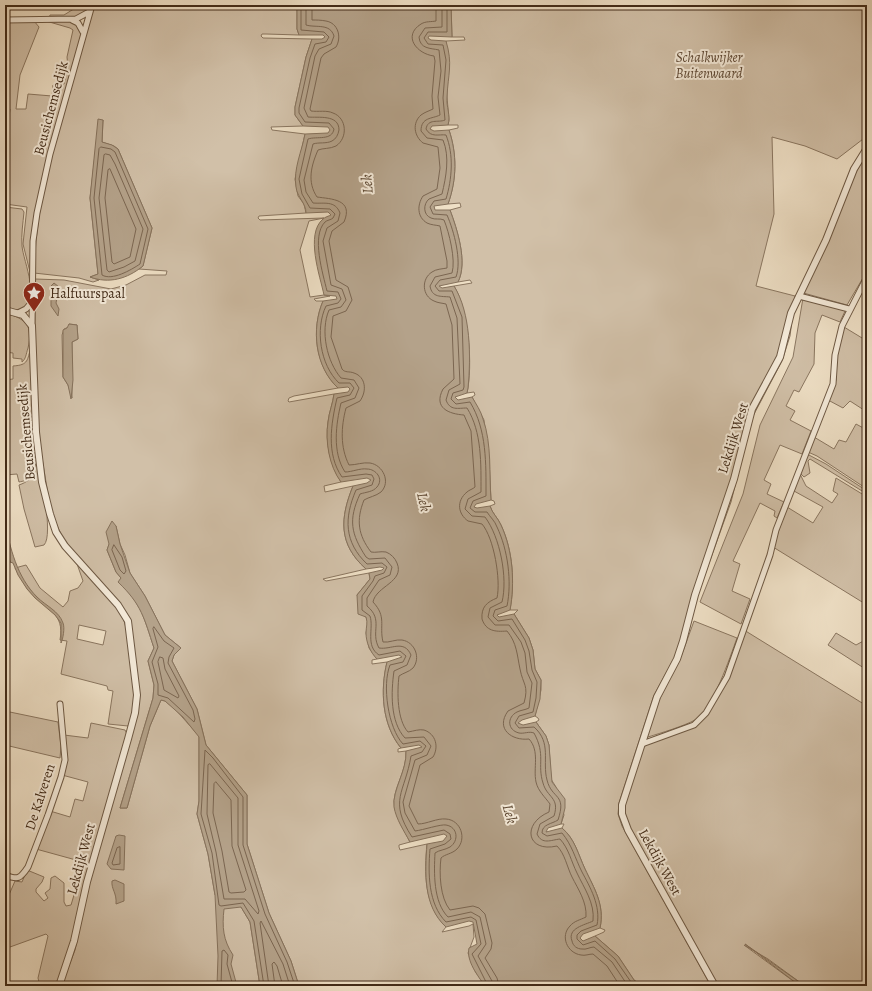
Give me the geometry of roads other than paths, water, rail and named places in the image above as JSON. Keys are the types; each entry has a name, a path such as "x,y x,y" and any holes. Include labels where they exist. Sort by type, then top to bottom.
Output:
{"street":[{"name":"Beusichemsedijk","path":"92,5 83,32 74,71 50,154 37,213 33,241 32,326 36,432 42,482 56,532 65,546 118,605 128,620 137,695 135,713 128,739"},
{"path":"5,20 76,19 89,12"},
{"path":"71,19 78,23 83,32"},
{"name":"Lekdijk West","path":"714,986 624,820 622,805 624,794 657,698 677,659 683,641 695,595 734,479 752,409 780,357 792,313 799,296 826,240 854,169 867,148"},
{"path":"642,744 697,722 706,713 727,678 770,555 776,530 833,384 835,355 842,326 849,309 867,277"},
{"path":"799,296 849,309"},
{"path":"18,313 26,309 33,300"},
{"path":"5,310 18,313 26,318 32,326"},
{"name":"De Kalveren","path":"5,875 16,878 22,876 28,867 61,777 65,760 60,704"},
{"name":"Lekdijk West","path":"59,986 74,941 87,882 128,739"}],"water":[{"name":"Lek","path":"297,5 451,5 452,37 429,36 428,38 431,40 446,41 450,63 447,101 449,121 448,125 432,126 430,129 434,131 449,130 455,157 453,185 448,204 434,206 435,210 450,210 456,226 462,255 461,274 458,282 439,286 442,288 454,286 460,297 467,322 469,349 468,388 467,393 455,397 458,400 472,397 482,416 488,439 491,500 476,504 474,507 490,506 500,522 508,545 513,578 510,610 497,615 499,617 514,614 529,638 533,650 535,669 541,680 540,699 535,716 522,720 518,723 523,725 536,722 546,736 549,745 552,782 565,799 565,808 561,824 548,828 546,832 562,828 570,837 576,847 600,904 600,928 583,934 580,938 583,941 595,936 618,956 634,980 642,986 485,986 473,968 469,958 469,948 477,944 473,922 469,921 446,927 438,919 429,899 426,877 427,844 443,841 447,836 444,834 410,842 396,816 394,807 395,794 404,766 406,751 422,747 419,745 401,748 390,729 384,707 383,695 385,673 387,662 402,657 399,655 377,659 370,650 366,636 366,617 358,614 357,595 370,579 369,573 382,570 384,568 380,567 366,569 357,560 350,550 346,540 344,520 353,486 367,483 371,480 367,478 341,482 333,469 329,453 327,429 334,394 348,392 350,389 348,387 338,388 330,379 324,369 317,347 317,323 323,301 337,299 336,296 324,295 317,267 314,245 318,226 324,218 331,215 328,212 306,213 305,206 297,191 295,180 305,134 328,133 330,130 328,127 303,126 295,115 295,107 306,57 312,39 322,39 325,37 323,35 299,35 297,29"},
{"path":"98,119 103,120 102,142 112,145 118,149 152,228 143,266 131,274 111,280 90,277 98,274 90,198"},
{"path":"54,283 59,287 56,303 59,309 58,316 51,306 51,286"},
{"path":"69,324 77,325 78,339 72,342 73,380 71,399 68,385 63,377 63,330 67,328"},
{"path":"112,521 116,526 120,544 130,573 145,596 165,635 181,648 174,655 172,661 197,709 206,745 247,795 247,844 269,913 291,961 299,986 260,986 250,922 241,907 224,909 223,916 225,939 233,955 231,964 237,986 217,986 218,956 215,895 208,854 197,814 199,801 199,737 183,717 165,701 161,700 150,726 127,808 120,808 153,698 154,685 148,661 154,648 145,620 137,605 118,582 121,578 116,572 107,550 109,544 106,532"},
{"path":"5,522 15,562 24,580 37,597 59,615 63,623 64,628 61,643 61,623 55,615 27,589 18,575 13,563 10,562 5,538"},
{"path":"116,836 125,836 124,870 111,869 107,864"},
{"path":"115,880 124,884 124,901 116,904 116,897 112,886 112,881"},
{"path":"745,944 805,986 800,986"}],"place":[{"name":"Halfuurspaal","path":"34,312"}],"park label":[{"name":"Schalkwijker Buitenwaard","path":"709,66"}]}
